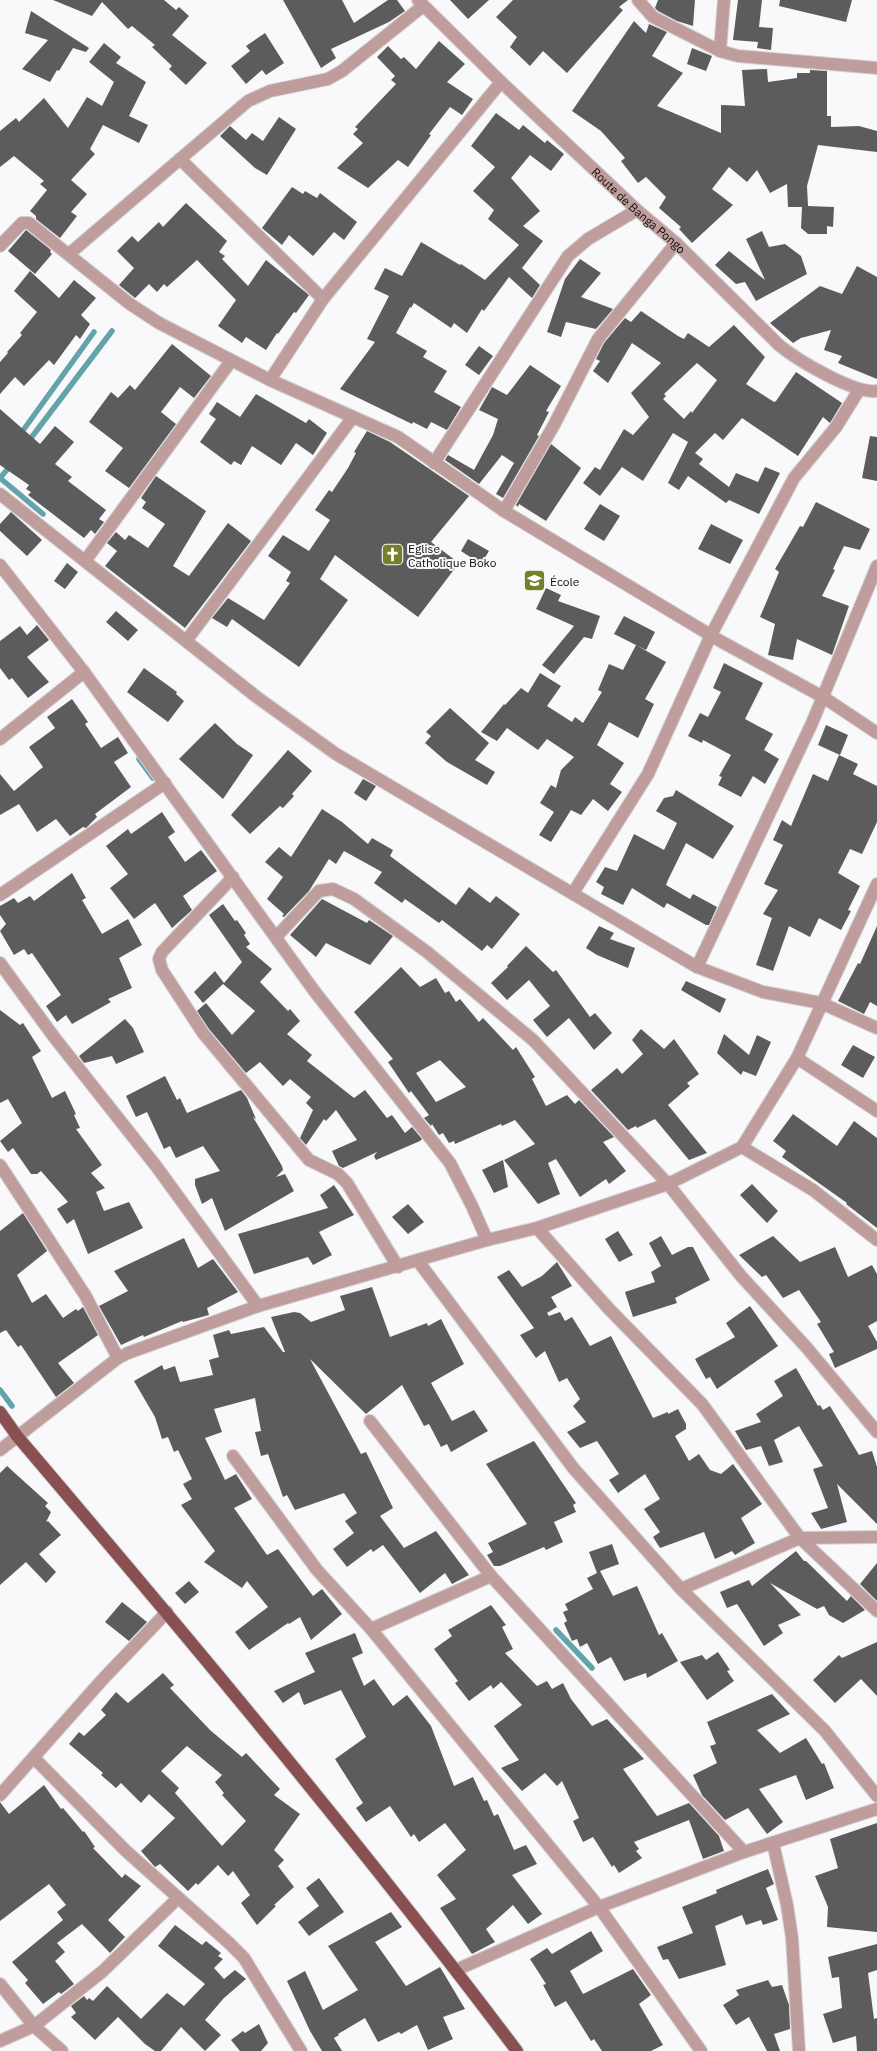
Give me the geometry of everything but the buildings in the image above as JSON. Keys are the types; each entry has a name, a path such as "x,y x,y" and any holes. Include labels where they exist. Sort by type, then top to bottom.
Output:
{"main road":[{"path":"0,1412 17,1436 167,1612 338,1821 456,1970 517,2051"}],"street":[{"path":"638,0 653,17 720,51 738,56 877,68"},
{"path":"720,51 724,0"},
{"path":"69,254 248,101 270,91 328,79 342,71 421,3"},
{"name":"Route de Banga Pongo","path":"421,3 501,82 637,210 676,243 779,345 795,358 859,390 877,391"},
{"path":"270,380 323,299 501,82"},
{"path":"180,159 323,299"},
{"path":"434,463 568,256 588,239 637,210"},
{"path":"0,246 22,223 26,222 69,254 130,304 159,323 270,380 398,437 504,511 711,635 823,697 877,733"},
{"path":"504,511 554,425 598,339 676,243"},
{"path":"84,561 231,361"},
{"path":"573,893 648,774 711,635 794,478 836,427 859,390"},
{"path":"186,641 353,417"},
{"path":"0,494 258,698 336,754 697,967 763,992 821,1004 877,1028"},
{"path":"697,967 823,697 877,566"},
{"path":"2,570 84,672 315,992 450,1163 472,1206 487,1240"},
{"path":"0,739 84,672"},
{"path":"0,895 165,783"},
{"path":"233,877 162,952 159,959 162,970 203,1033 310,1160 338,1174 347,1183 398,1267"},
{"path":"0,1450 118,1358 258,1306 418,1262 487,1240 537,1228 668,1184 742,1147 797,1058 877,884"},
{"path":"276,937 318,891 333,889 354,899 427,952 532,1040 668,1184 741,1276 807,1348 877,1432"},
{"path":"0,963 54,1037 156,1166 258,1306"},
{"path":"797,1058 877,1111"},
{"path":"742,1147 813,1190 877,1240"},
{"path":"0,1165 85,1295 118,1358"},
{"path":"537,1228 609,1310 702,1404 800,1538 877,1611"},
{"path":"418,1262 565,1458 681,1589 825,1731 877,1796"},
{"path":"370,1421 492,1576 744,1852"},
{"path":"233,1456 317,1570 371,1629 599,1907 701,2051"},
{"path":"681,1589 800,1538 877,1537"},
{"path":"371,1629 492,1576"},
{"path":"0,1795 103,1679 167,1612"},
{"path":"34,1758 126,1851 244,1958 301,2051"},
{"path":"456,1970 599,1907 744,1852 877,1809"},
{"path":"773,1843 787,1905 792,1938 799,2051"},
{"path":"0,2041 34,2026 117,1959 178,1898"},
{"path":"0,1984 34,2026 62,2051"}],"waterway":[{"path":"28,442 112,331"},
{"path":"19,436 94,332"},
{"path":"11,465 0,478 43,514"},
{"path":"139,759 153,778"},
{"path":"0,1390 12,1406"},
{"path":"556,1630 592,1668"}],"place":[{"name":"Eglise Catholique Boko","path":"393,555"},
{"name":"École","path":"535,581"}]}
